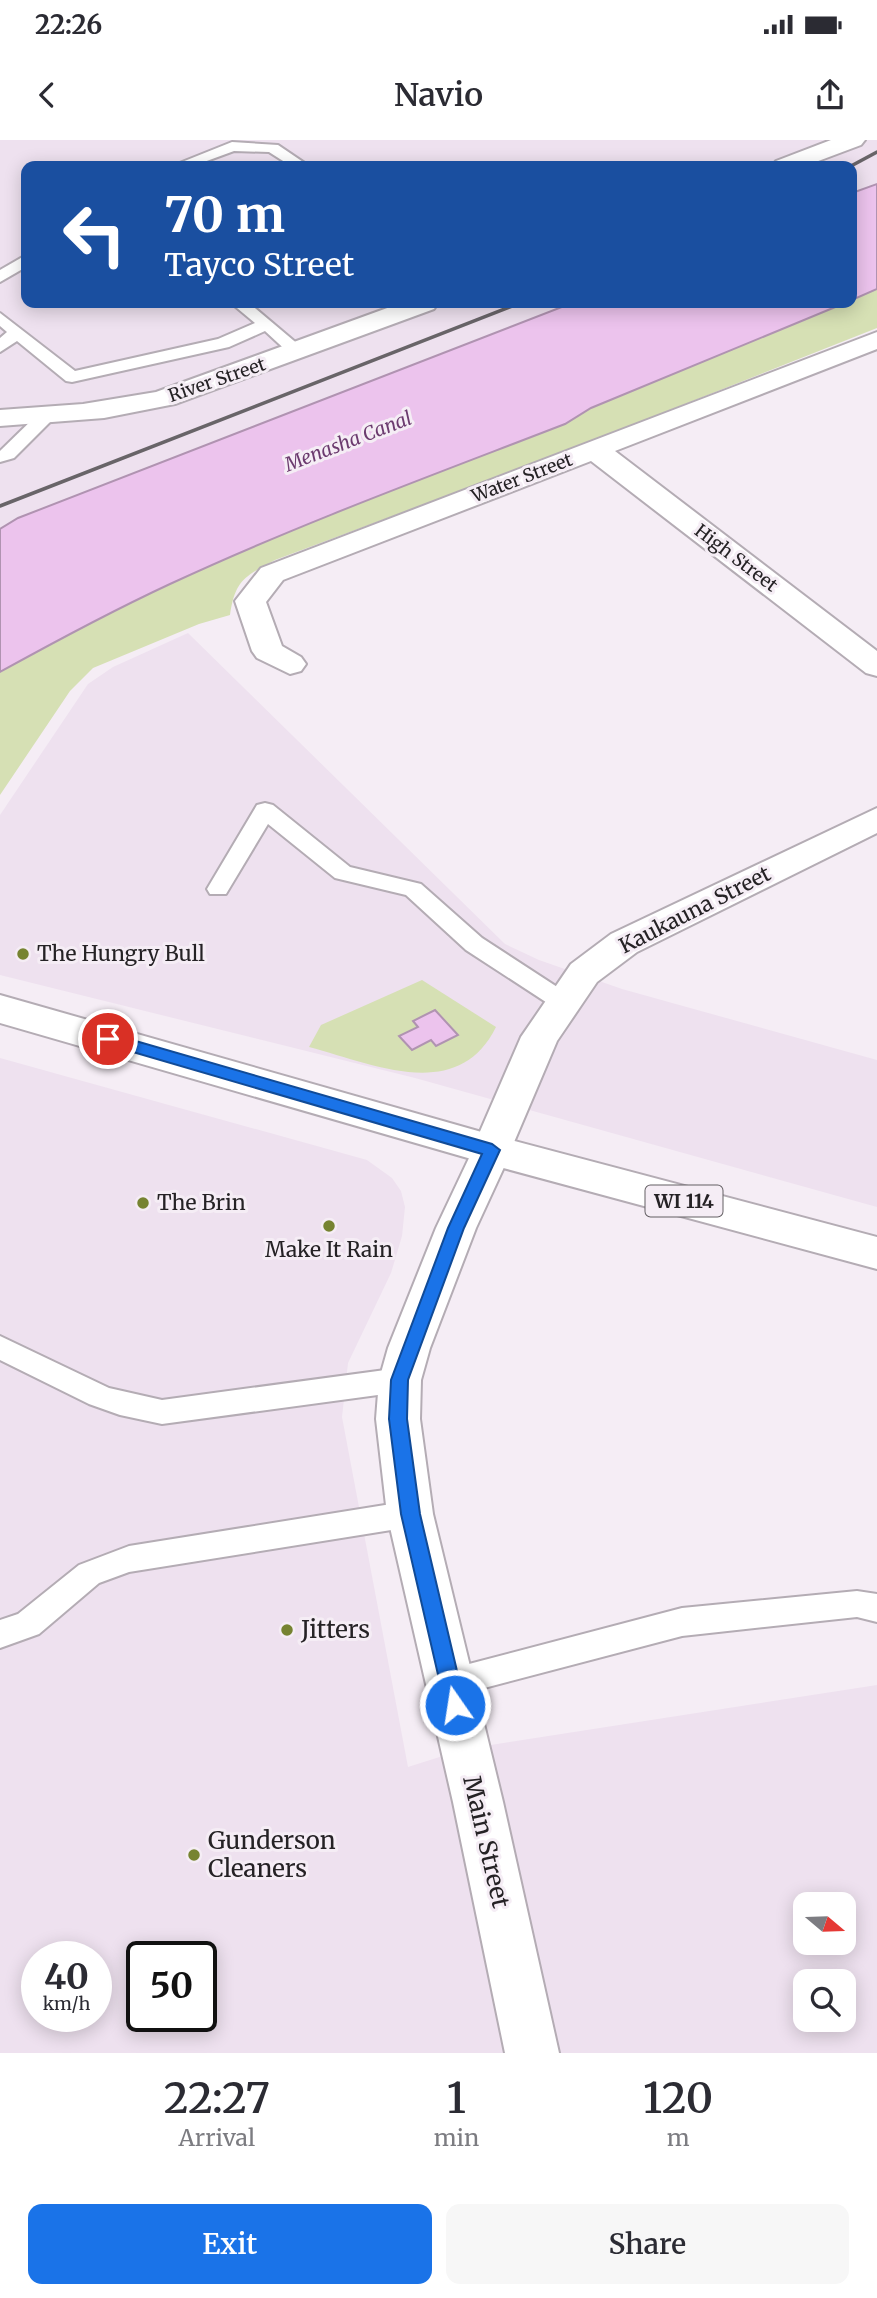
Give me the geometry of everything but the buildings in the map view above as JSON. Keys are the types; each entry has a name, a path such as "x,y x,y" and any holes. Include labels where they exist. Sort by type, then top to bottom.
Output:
{"street":[{"path":"796,161 852,140"},
{"name":"River Street","path":"0,418 45,417 121,409 165,398 412,308"},
{"name":"Water Street","path":"290,664 268,651 250,601 272,574 877,340"},
{"name":"High Street","path":"596,450 877,666"},
{"name":"Kaukauna Street","path":"492,1150 540,1037 584,973 624,943 877,819"},
{"name":"WI 114","path":"0,1009 492,1150 877,1253"},
{"name":"Main Street","path":"492,1150 456,1228 400,1380 398,1419 410,1514 532,2053"}],"lane":[{"path":"193,161 232,146 273,148 293,161"},
{"path":"0,278 21,263"},
{"path":"246,308 297,351"},
{"path":"0,318 72,377 223,343 267,324"},
{"path":"0,347 17,332"},
{"path":"0,457 8,454 45,417"},
{"path":"218,889 265,810 343,873 413,889 474,944 563,1002"},
{"path":"0,1347 106,1399 136,1410 162,1412 400,1380"},
{"path":"0,1634 28,1624 89,1574 129,1559 410,1514"},
{"path":"450,1683 682,1622 856,1604 877,1608"}],"shaded area":[{"path":"0,140 877,140 877,184 857,191 857,161 21,161 21,308 559,308 18,518 0,529"},
{"path":"188,633 505,944 539,960 622,989 877,1060 877,1207 415,1078 0,975 0,815 88,684 113,667"},
{"path":"0,1058 367,1160 392,1178 401,1191 405,1207 402,1236 391,1273 348,1363 342,1417 408,1767 465,1749 877,1685 877,2053 0,2053"}],"green space":[{"path":"877,289 877,328 556,455 275,560 256,570 239,586 230,615 199,624 93,668 70,691 0,795 0,672 127,605 219,562 366,501 565,424 591,408 833,308 857,308 857,298"},
{"path":"422,980 496,1027 480,1051 460,1065 437,1072 412,1072 360,1062 309,1047 321,1025"}],"water":[{"path":"877,184 877,289 857,298 857,191"},
{"name":"Menasha Canal","path":"559,308 833,308 591,408 565,424 366,501 219,562 127,605 0,672 0,529 18,518"},
{"path":"435,1010 458,1035 436,1046 431,1040 412,1050 399,1036 418,1027 413,1021"}],"railway":[{"path":"857,163 877,152"},
{"path":"0,506 507,308"}],"place":[{"name":"The Hungry Bull","path":"23,954"},
{"name":"The Brin","path":"143,1203"},
{"name":"Make It Rain","path":"329,1226"},
{"name":"Jitters","path":"287,1630"},
{"name":"Gunderson Cleaners","path":"194,1855"}],"route":[{"path":"108,1039 492,1150 456,1228 409,1348 400,1380 398,1419 410,1514 455,1705"}]}
